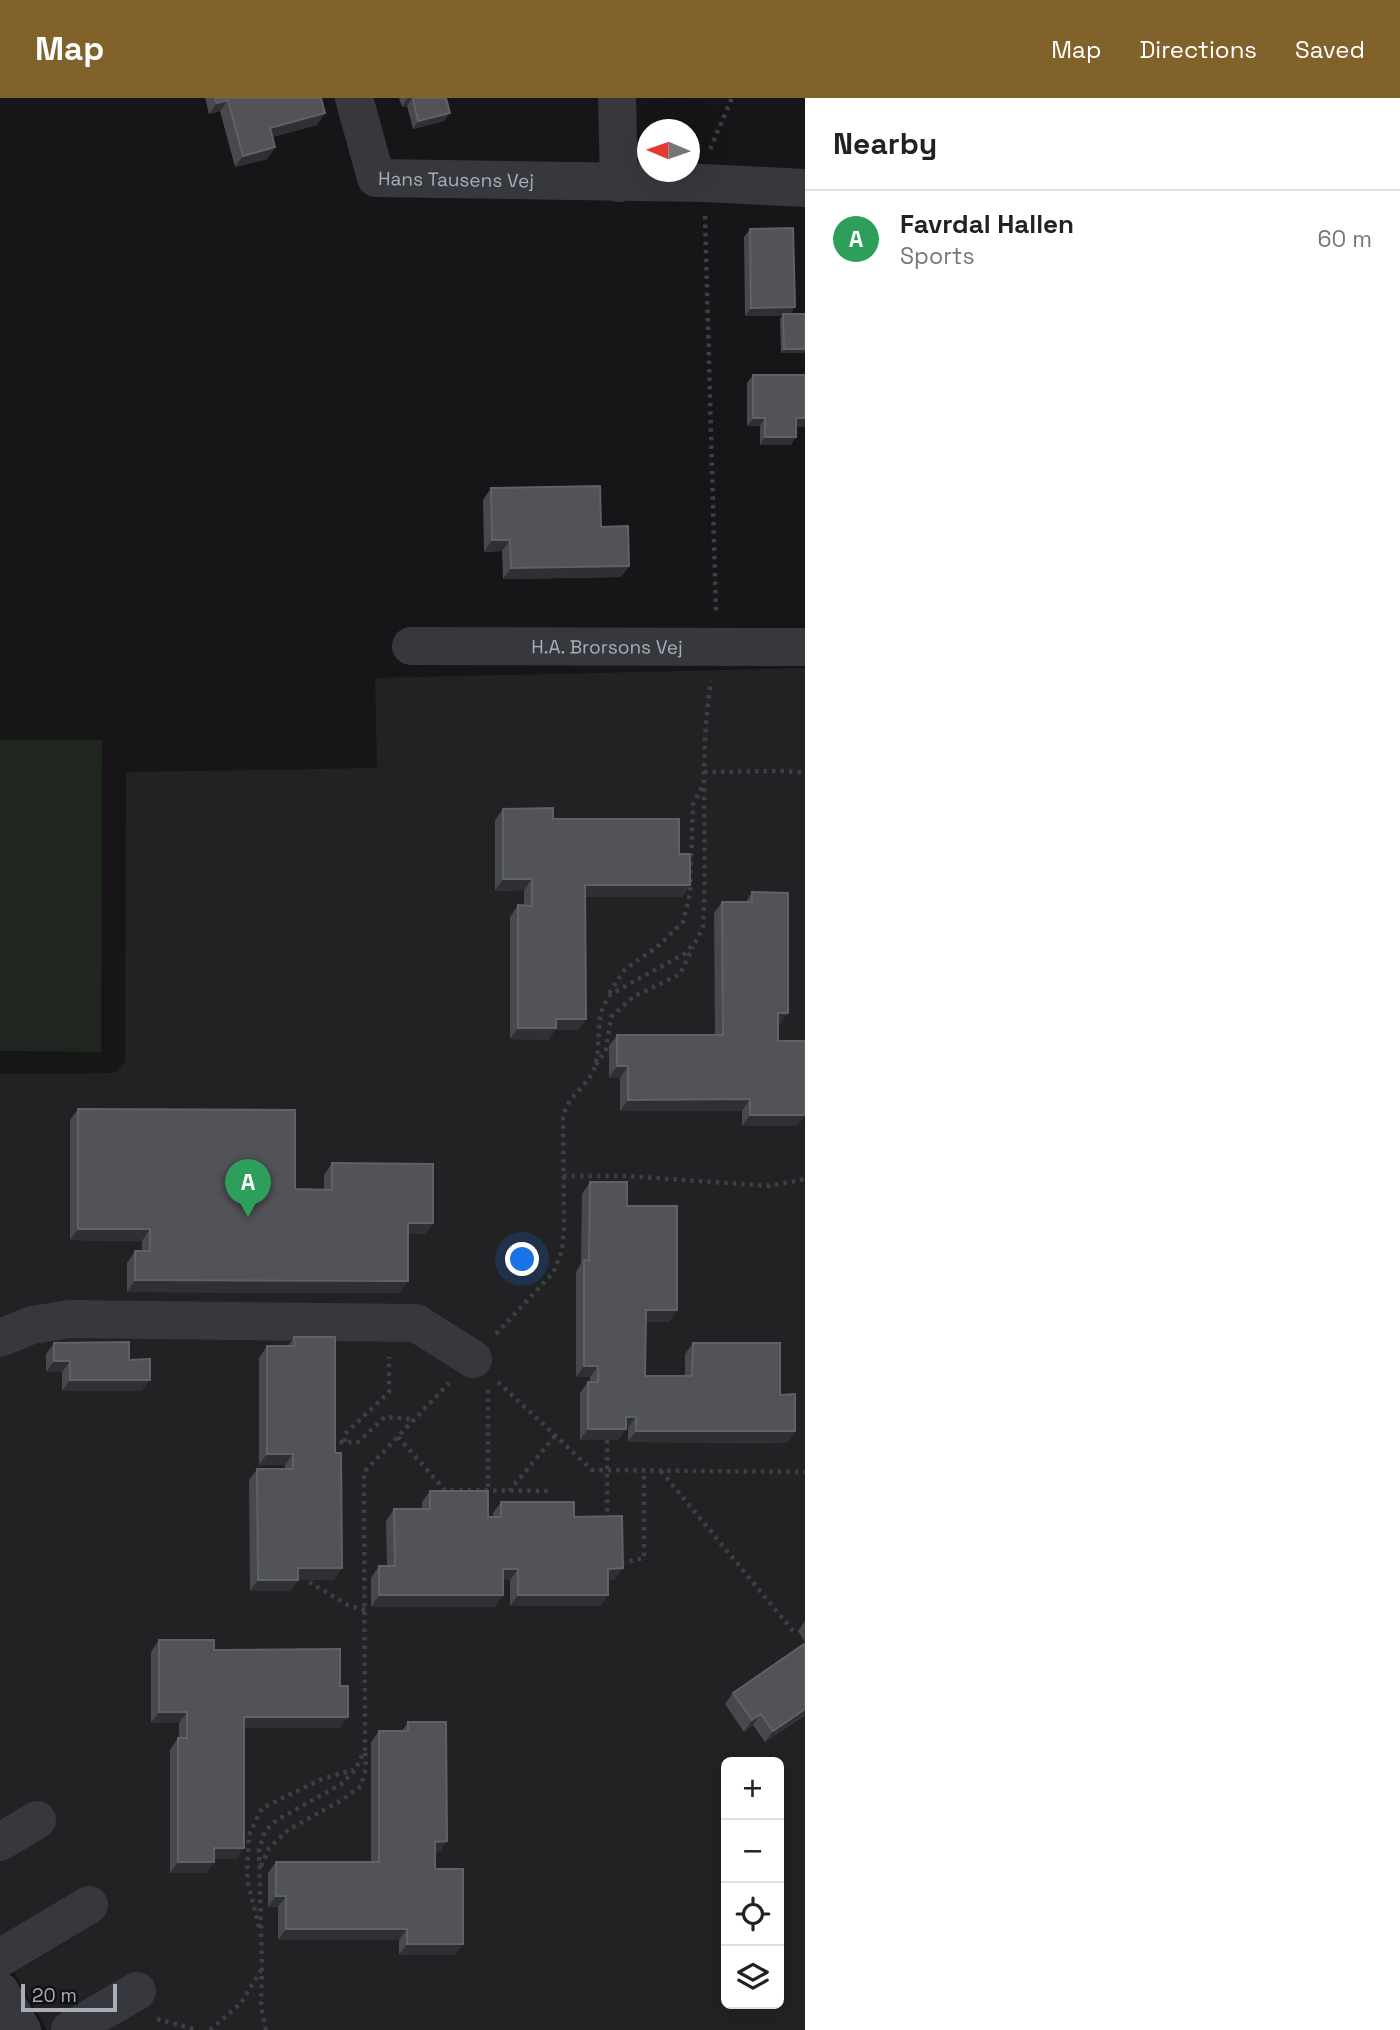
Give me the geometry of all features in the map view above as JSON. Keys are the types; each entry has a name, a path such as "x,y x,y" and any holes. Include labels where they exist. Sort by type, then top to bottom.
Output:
{"street":[{"name":"Hans Tausens Vej","path":"354,98 376,178 704,183 805,188"},
{"path":"617,98 619,183"},
{"name":"H.A. Brorsons Vej","path":"411,646 805,647"},
{"path":"0,1338 33,1325 70,1319 416,1323 481,1366"},
{"path":"0,1842 37,1820"},
{"path":"0,1958 89,1905"},
{"path":"0,1991 22,2030"},
{"path":"70,2030 146,2005"}],"path":[{"path":"260,1870 268,1847 288,1830 342,1800 361,1786 366,1768 363,1472 415,1419 481,1366 553,1273 562,1251 563,1116 570,1101 587,1082 606,1049 611,1017 633,997 680,974 703,926 706,709 717,647 704,183 711,144 732,98"},
{"path":"704,772 805,773"},
{"path":"594,1069 603,1004 625,968 657,947 682,922 690,893 693,804 705,782"},
{"path":"603,1004 611,994 684,954 697,940"},
{"path":"563,1176 627,1176 770,1186 805,1179"},
{"path":"345,1442 345,1434 389,1392 389,1322"},
{"path":"481,1366 592,1470 805,1472"},
{"path":"481,1366 488,1490"},
{"path":"331,1442 358,1442 385,1418 415,1419"},
{"path":"509,1491 555,1436"},
{"path":"398,1437 445,1490 551,1491"},
{"path":"607,1440 607,1528"},
{"path":"621,1563 644,1558 644,1470"},
{"path":"661,1471 793,1631"},
{"path":"309,1582 348,1605 365,1610"},
{"path":"266,2030 261,2007 259,1849 265,1831 277,1820 343,1783 356,1769 365,1749"},
{"path":"261,1935 247,1871 249,1836 262,1808 322,1779 356,1769"},
{"path":"209,2030 241,2003 262,1968"},
{"path":"146,2005 197,2030"}],"shaded area":[{"path":"805,668 805,2030 47,2030 0,1948 0,1074 114,1073 125,1063 126,772 377,768 375,678"},
{"path":"0,740 102,740 101,1052 0,1051"}],"building":[{"path":"215,98 321,98 325,113 270,128 275,147 243,156 228,100 217,103"},
{"path":"413,98 446,98 450,113 418,121"},
{"path":"793,228 795,307 751,308 750,229"},
{"path":"783,314 805,314 805,349 784,349"},
{"path":"753,375 805,375 805,418 796,418 796,437 765,437 765,418 753,418"},
{"path":"600,486 601,527 628,526 629,566 511,568 510,540 492,540 491,488"},
{"path":"553,808 553,819 679,819 679,854 690,854 690,885 585,885 586,1019 556,1019 556,1028 518,1028 518,905 532,906 532,879 503,879 503,809"},
{"path":"752,892 788,893 788,1013 778,1013 778,1041 805,1041 805,1115 750,1115 750,1099 628,1100 628,1066 617,1066 617,1035 723,1035 722,902 752,902"},
{"path":"78,1109 295,1110 295,1189 332,1190 332,1163 433,1164 433,1223 408,1223 408,1281 135,1280 135,1251 150,1251 150,1229 78,1229"},
{"path":"590,1182 627,1182 627,1206 677,1206 677,1310 646,1310 645,1376 692,1376 693,1343 780,1343 780,1395 795,1394 795,1431 636,1431 636,1417 626,1417 626,1429 588,1429 588,1382 598,1382 598,1366 584,1366 584,1260 589,1261"},
{"path":"294,1337 335,1337 335,1453 341,1453 342,1568 298,1568 298,1580 258,1580 257,1469 293,1469 293,1454 267,1454 267,1346 295,1346"},
{"path":"129,1342 129,1360 150,1359 150,1380 70,1380 70,1361 54,1361 54,1343"},
{"path":"430,1491 488,1491 488,1517 501,1517 501,1502 574,1502 574,1517 622,1516 623,1568 608,1569 608,1595 518,1595 518,1569 503,1569 503,1595 379,1595 379,1566 395,1566 394,1509 430,1509"},
{"path":"159,1640 214,1640 214,1650 340,1649 340,1686 348,1686 348,1717 244,1717 244,1848 214,1848 214,1862 178,1862 178,1738 187,1738 187,1712 159,1712"},
{"path":"804,1644 805,1709 773,1731 761,1714 752,1720 733,1693"},
{"path":"408,1722 446,1722 447,1841 435,1842 435,1869 463,1869 463,1944 407,1944 407,1929 286,1929 286,1896 276,1896 276,1862 379,1862 379,1731 408,1731"}],"place":[{"name":"Favrdal Hallen","path":"248,1217"}]}
